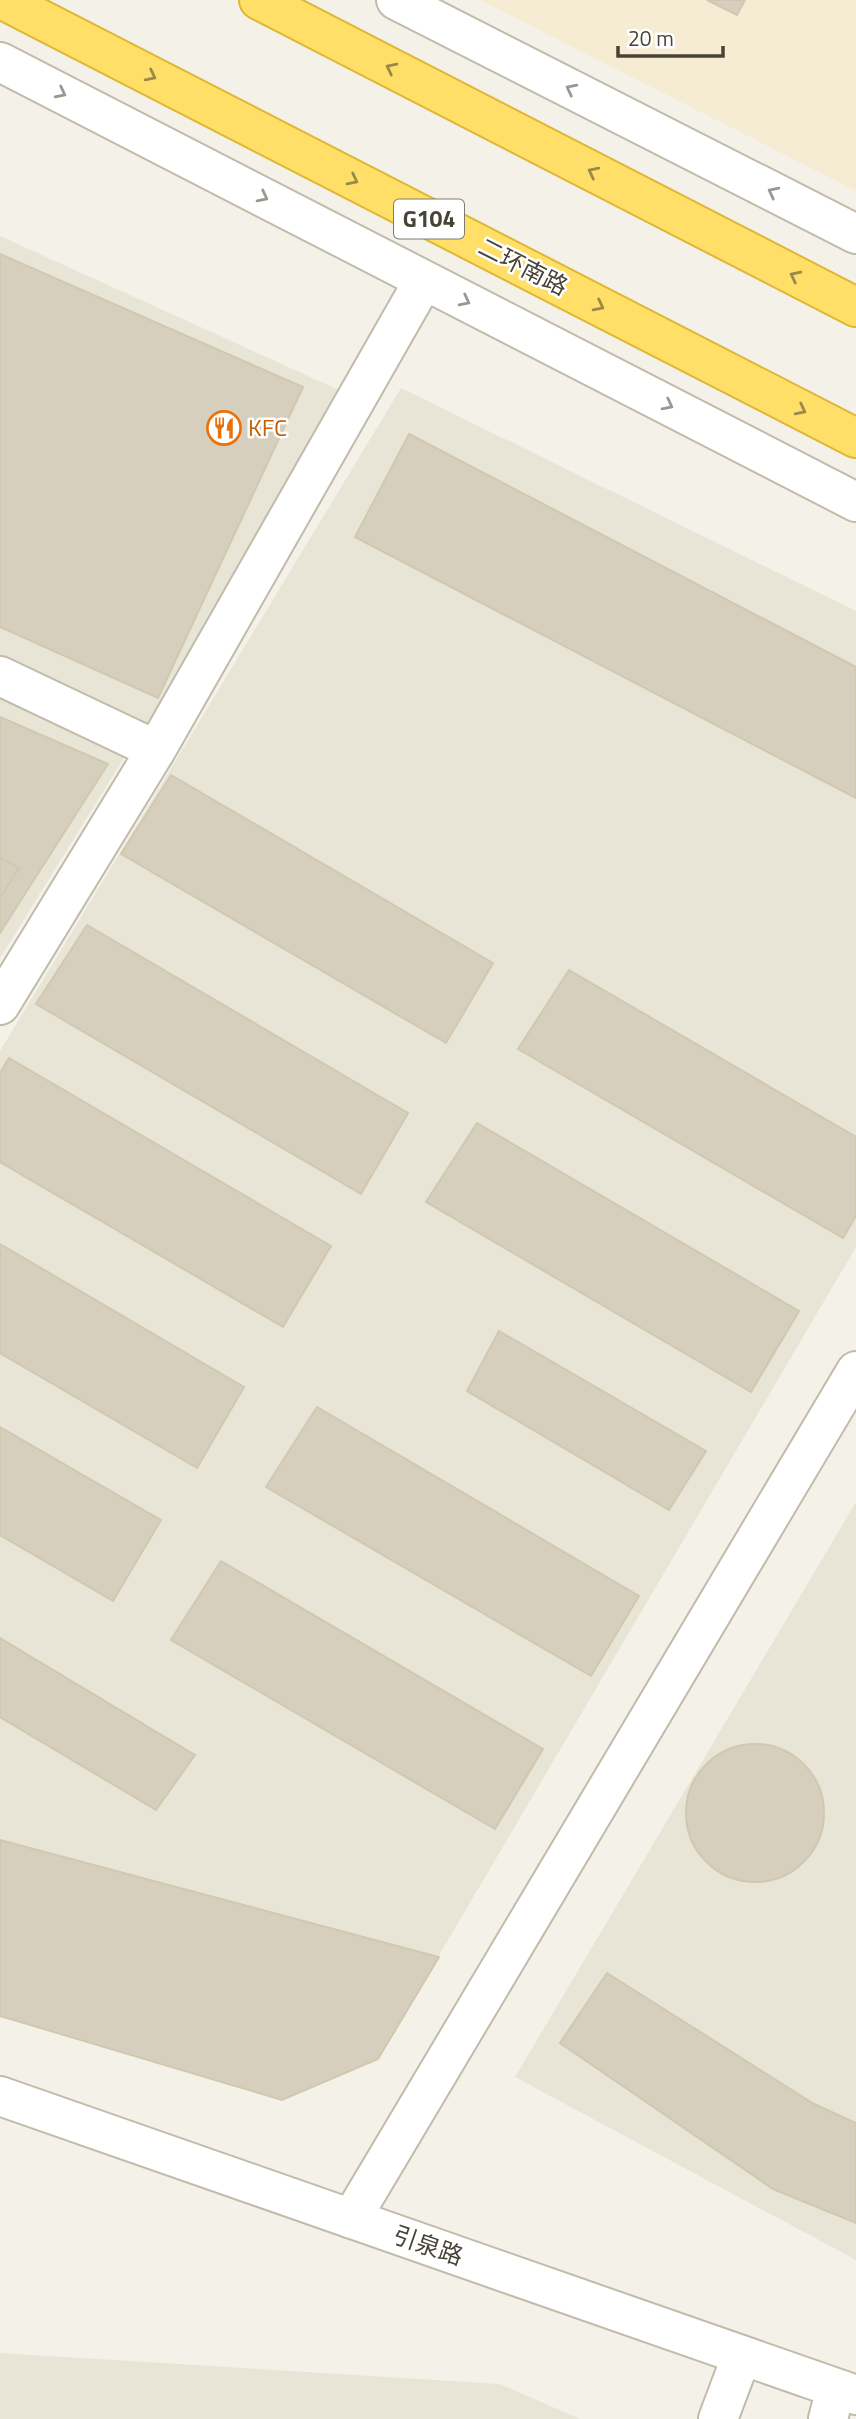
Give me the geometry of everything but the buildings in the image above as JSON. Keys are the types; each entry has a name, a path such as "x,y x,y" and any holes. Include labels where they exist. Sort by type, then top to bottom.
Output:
{"highway":[{"name":"二环南路","path":"3,0 856,438"},
{"path":"259,0 856,307"}],"street":[{"path":"396,0 856,234"},
{"path":"0,62 856,502"},
{"path":"0,1005 156,750 424,280"},
{"path":"0,676 156,750"},
{"path":"351,2219 856,1371"},
{"name":"引泉路","path":"0,2096 742,2355 840,2401"},
{"path":"718,2419 742,2355"}],"shaded area":[{"path":"480,0 856,0 856,191"},
{"path":"0,236 350,395 166,698 135,740 0,958"},
{"path":"401,388 856,611 856,1247 378,2059 282,2100 0,2016 0,1051"},
{"path":"856,1502 856,2260 515,2077"},
{"path":"0,2353 500,2384 580,2419 0,2419"}],"place":[{"name":"KFC","path":"224,428"}]}
